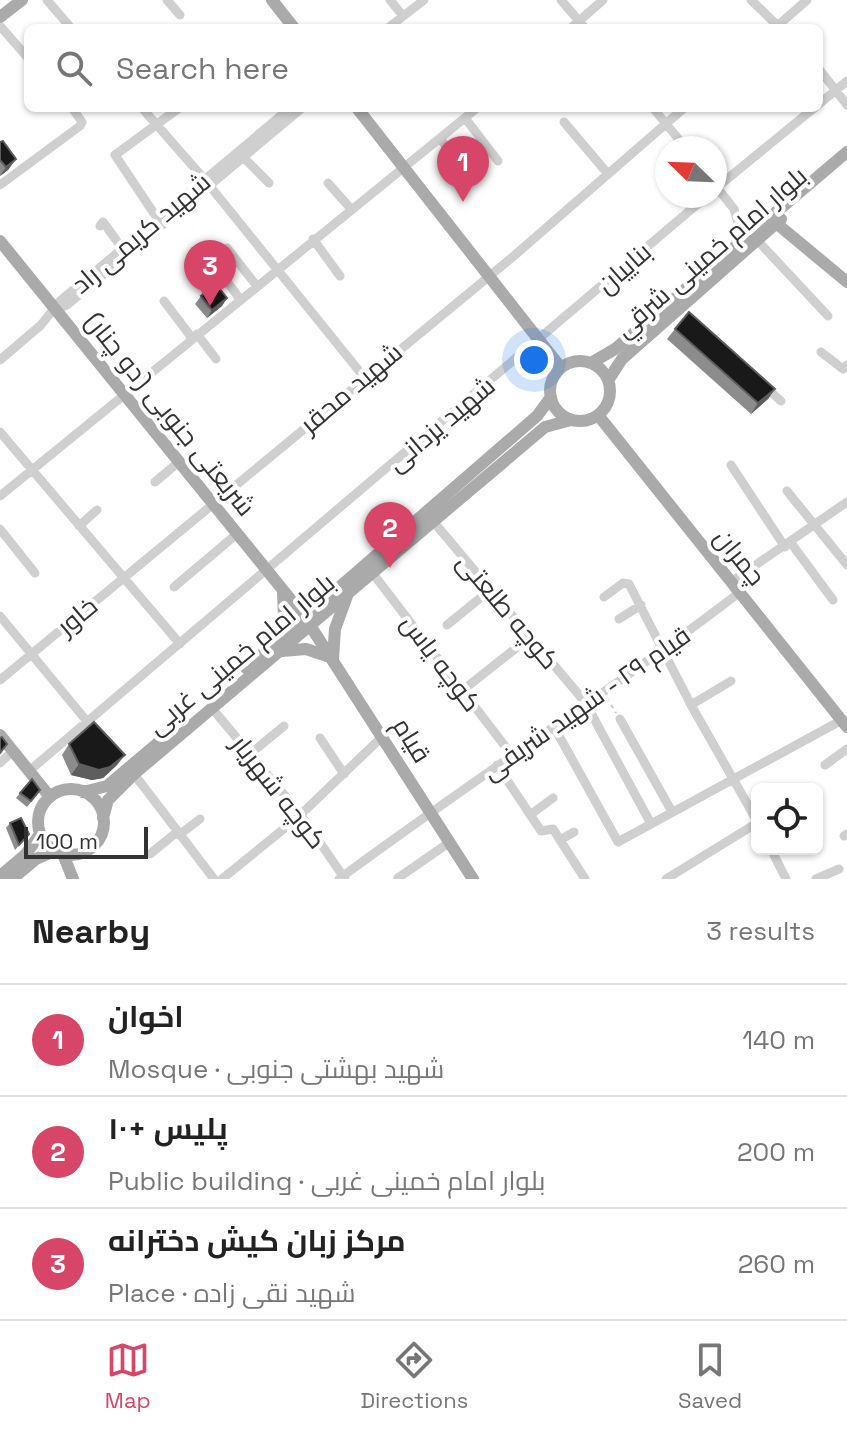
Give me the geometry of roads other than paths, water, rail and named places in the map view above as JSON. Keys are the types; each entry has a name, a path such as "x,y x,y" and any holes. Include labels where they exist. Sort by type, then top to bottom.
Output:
{"main road":[{"path":"1,16 22,0"},
{"path":"272,0 289,24"},
{"path":"360,112 561,368"},
{"name":"بلوار امام خمینی شرقي","path":"591,363 615,349 847,152"},
{"name":"بلوار امام خمینی شرقي","path":"609,379 622,359 683,313 757,240 847,163"},
{"path":"776,223 847,282"},
{"name":"شریعتی جنوبی (دو چنار)","path":"0,241 308,621"},
{"path":"576,361 591,363 609,379 610,399 598,415 580,421 571,420 558,411 551,397 552,381 561,368 576,361"},
{"name":"بلوار امام خمینی غربی","path":"103,818 108,800 132,770 308,621 537,416 551,397"},
{"name":"چمران","path":"598,415 844,723"},
{"name":"بلوار امام خمینی غربی","path":"308,621 351,589 545,427 571,420"},
{"path":"282,589 284,618 275,649 306,649 333,658 338,615 351,589"},
{"name":"قیام","path":"308,621 473,879"},
{"name":"بلوار امام خمینی غربی","path":"83,792 107,786 132,770 211,707 275,649"},
{"path":"0,735 50,797"},
{"path":"0,876 35,845 40,834 39,814 50,797 66,790 83,792 97,802 103,818 100,839 93,847 84,853 59,853 36,859 12,879"},
{"path":"40,834 59,853 73,879"}],"street":[{"path":"47,0 68,24"},
{"path":"167,0 180,15"},
{"path":"390,0 403,16"},
{"path":"393,24 424,0"},
{"path":"561,0 577,24"},
{"path":"580,24 603,0"},
{"path":"751,0 775,24"},
{"path":"781,24 807,0"},
{"path":"1,16 24,52"},
{"path":"823,73 838,89 847,105"},
{"path":"823,101 847,81"},
{"path":"0,185 80,126 82,122 75,112"},
{"path":"146,112 208,184 364,377"},
{"path":"157,218 115,155 174,112"},
{"name":"شهید کریمی راد","path":"56,310 67,305 208,184 286,112"},
{"name":"شهید کریمی راد","path":"56,310 60,301 157,218 244,158 297,112"},
{"path":"0,496 472,112"},
{"path":"656,112 676,136"},
{"name":"شهید محقر","path":"123,578 679,112"},
{"path":"727,178 809,112"},
{"path":"465,118 498,161"},
{"path":"564,122 608,174"},
{"path":"440,139 464,166"},
{"path":"244,158 269,183"},
{"path":"328,183 351,209"},
{"path":"727,200 734,209 743,241"},
{"name":"بناییان","path":"540,340 693,208"},
{"path":"100,226 103,222 122,248"},
{"path":"313,239 340,276"},
{"path":"757,240 828,316"},
{"path":"227,248 256,285"},
{"path":"225,279 240,299"},
{"path":"164,301 216,359"},
{"path":"0,360 56,310"},
{"name":"شهید یزدانی","path":"29,771 540,340"},
{"path":"821,352 843,369 847,365"},
{"path":"757,380 781,401"},
{"path":"0,432 180,644"},
{"path":"155,482 180,461"},
{"path":"731,465 788,545 833,600"},
{"path":"787,491 847,565"},
{"path":"731,582 816,527 847,502"},
{"path":"79,526 97,510"},
{"name":"کوچه طلعتی","path":"432,520 585,702 650,822"},
{"path":"0,529 35,573"},
{"path":"174,587 238,533"},
{"name":"کوچه یاس","path":"371,571 511,754"},
{"name":"خاور","path":"0,680 123,578"},
{"path":"604,597 625,583 641,605 691,705 751,811"},
{"path":"447,625 490,590"},
{"name":"قیام ۲۹ - شهید شریفی","path":"342,878 511,754 665,650 740,592"},
{"path":"619,619 641,605"},
{"path":"0,616 98,733"},
{"path":"463,690 530,637"},
{"path":"691,705 731,681"},
{"name":"کوچه شهریار","path":"211,707 301,815 342,878"},
{"path":"620,719 671,810"},
{"path":"553,725 618,842 671,810 844,723"},
{"path":"250,754 284,726"},
{"path":"222,879 301,815 383,736"},
{"path":"320,738 344,774"},
{"path":"825,765 847,749"},
{"path":"0,763 13,751"},
{"path":"119,755 214,879"},
{"path":"497,765 541,831 553,829 585,879"},
{"path":"530,815 553,798"},
{"path":"150,854 200,819"},
{"path":"666,879 751,826"},
{"path":"560,840 574,832"},
{"path":"398,878 450,842"},
{"path":"773,879 785,876 774,855"},
{"path":"816,879 839,869"}],"place":[{"name":"اخوان","path":"463,202"},
{"name":"مرکز زبان کیش دخترانه","path":"210,306"},
{"name":"پلیس +۱۰","path":"390,568"}]}
